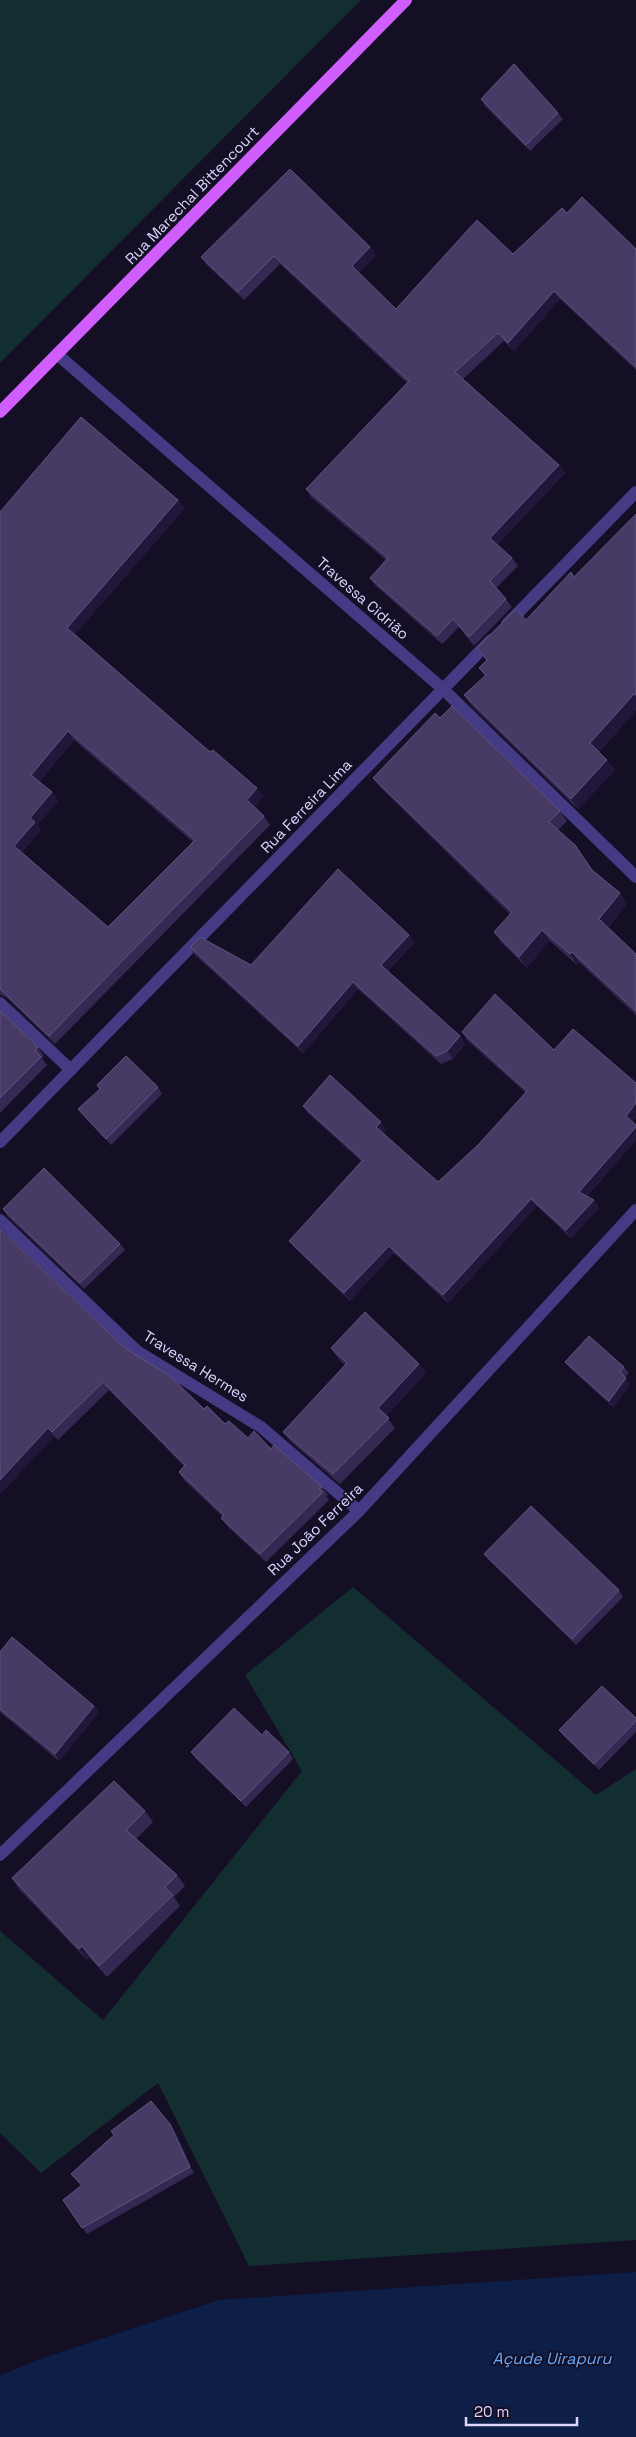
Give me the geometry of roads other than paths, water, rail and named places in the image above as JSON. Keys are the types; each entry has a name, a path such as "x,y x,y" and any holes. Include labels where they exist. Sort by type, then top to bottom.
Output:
{"main road":[{"name":"Rua Marechal Bittencourt","path":"0,412 406,0"}],"street":[{"name":"Travessa Cidrião","path":"58,355 443,689 636,877"},
{"name":"Rua Ferreira Lima","path":"0,1142 636,492"},
{"path":"0,1003 71,1070"},
{"name":"Rua João Ferreira","path":"0,1855 359,1511 636,1210"},
{"name":"Travessa Hermes","path":"0,1220 137,1351 261,1427 359,1511"}],"water":[{"name":"Açude Uirapuru","path":"636,2272 636,2437 0,2437 0,2376 34,2361 219,2300"}]}
